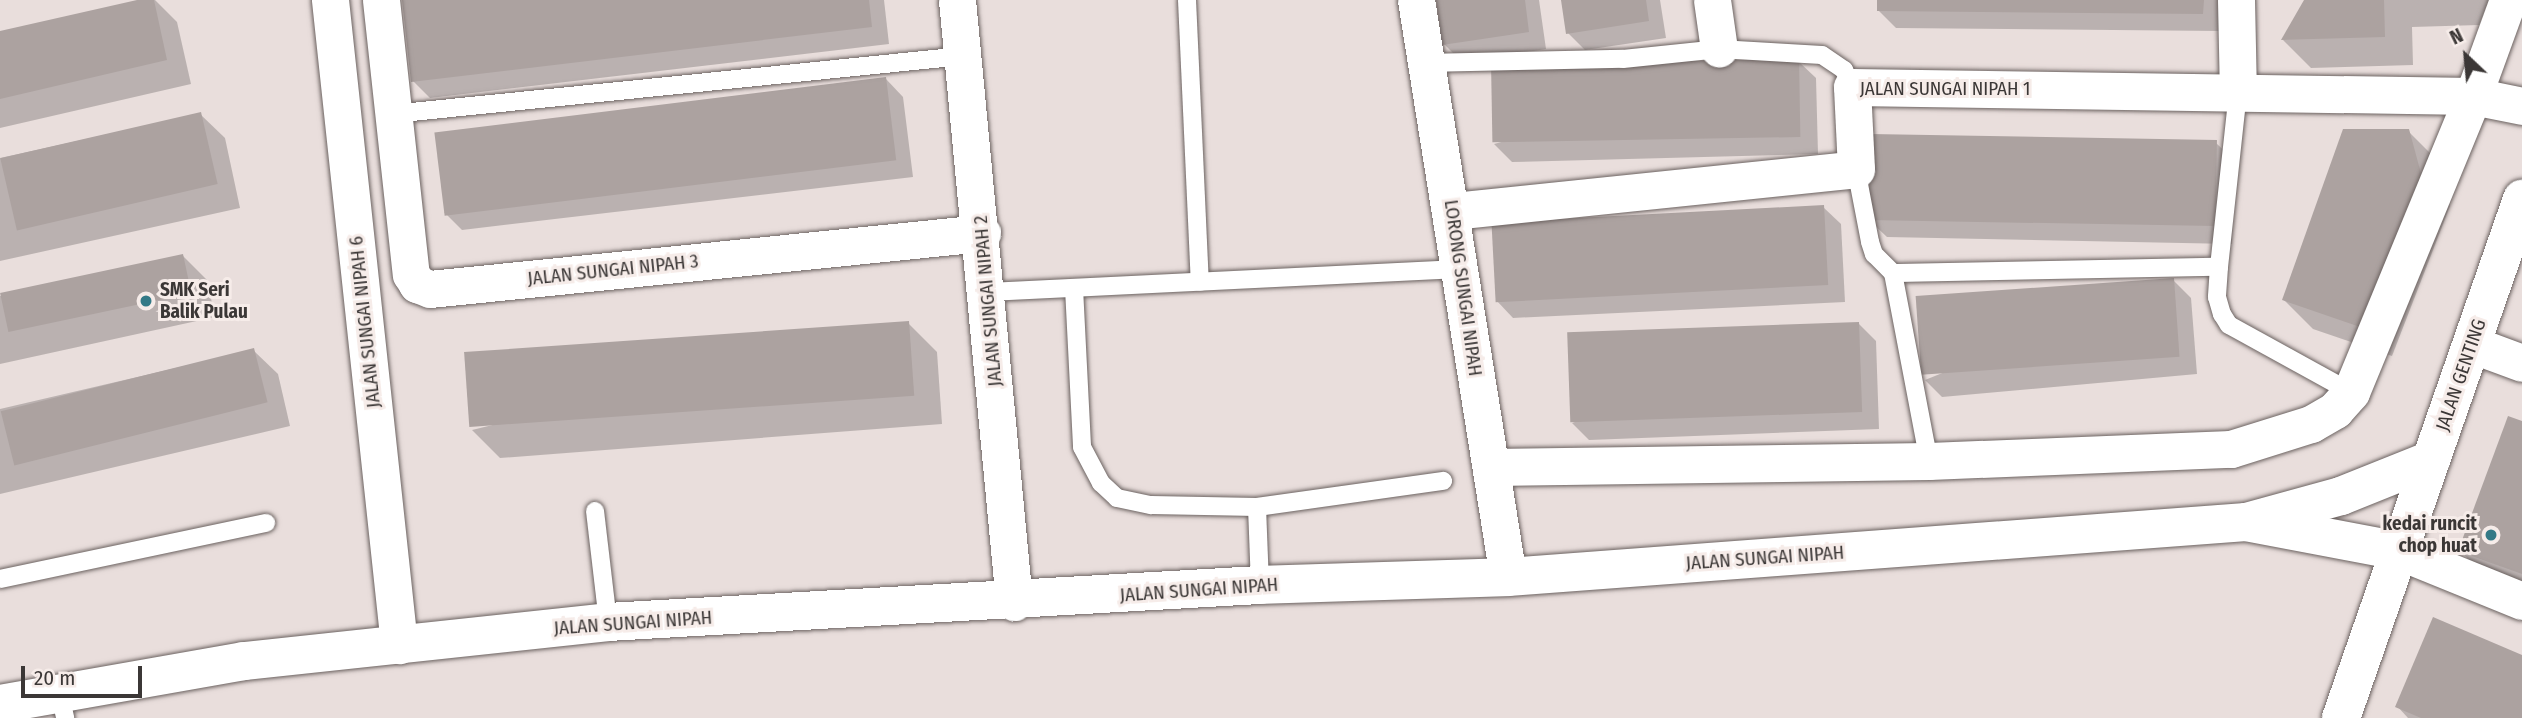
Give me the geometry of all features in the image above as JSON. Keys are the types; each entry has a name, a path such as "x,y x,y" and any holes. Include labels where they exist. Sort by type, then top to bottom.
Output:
{"street":[{"name":"JALAN SUNGAI NIPAH 6","path":"330,0 399,645"},
{"name":"JALAN SUNGAI NIPAH 3","path":"380,0 411,274 416,284 430,289 982,233"},
{"name":"JALAN SUNGAI NIPAH 2","path":"957,0 982,233 1014,602"},
{"name":"LORONG SUNGAI NIPAH","path":"1416,0 1424,63 1452,211 1508,577"},
{"path":"1712,0 1719,48"},
{"path":"2236,0 2238,92"},
{"path":"1491,467 1929,461 2231,449 2311,424 2335,410 2351,392 2473,96 2508,0"},
{"name":"JALAN SUNGAI NIPAH 1","path":"1856,169 1852,87 2473,96 2522,106"},
{"path":"1452,211 1856,169"},
{"name":"JALAN GENTING","path":"2341,718 2522,199"},
{"path":"2471,344 2522,363"},
{"path":"2246,522 2342,496 2431,460"},
{"name":"JALAN SUNGAI NIPAH","path":"0,704 62,704 244,661 608,622 1014,602 1260,585 1508,577 2246,522 2399,551"},
{"path":"2399,551 2522,601"}],"lane":[{"path":"1187,0 1200,282"},
{"path":"1424,63 1623,59 1719,48 1822,55 1844,70 1852,87"},
{"path":"392,114 963,56"},
{"path":"2238,92 2217,297 2229,325 2351,392"},
{"path":"1856,169 1874,254 1893,273 1929,461"},
{"path":"1893,273 2219,267"},
{"path":"987,292 1460,269"},
{"path":"1073,288 1082,447 1101,483 1127,502 1256,507 1443,481"},
{"path":"1256,507 1260,585"},
{"path":"595,511 608,622"},
{"path":"0,579 265,523"}],"building":[{"path":"137,0 154,0 167,60 0,99 0,31"},
{"path":"402,0 869,0 872,27 411,82"},
{"path":"1436,0 1525,0 1529,32 1442,45"},
{"path":"1561,0 1646,0 1649,21 1566,34"},
{"path":"1877,0 2204,0 2203,14 1877,11"},
{"path":"2304,0 2384,0 2385,37 2281,40"},
{"path":"1799,59 1800,137 1492,142 1491,64"},
{"path":"886,77 896,160 445,216 434,132"},
{"path":"201,112 218,184 17,230 0,158"},
{"path":"2343,129 2409,129 2422,177 2363,328 2282,300"},
{"path":"1870,134 2217,140 2215,226 1868,220"},
{"path":"1824,205 1828,285 1496,302 1491,222"},
{"path":"183,254 191,293 8,332 0,293"},
{"path":"2174,278 2180,357 1921,375 1916,296"},
{"path":"909,321 914,396 469,427 464,352"},
{"path":"1859,322 1862,412 1570,422 1567,332"},
{"path":"254,348 268,402 14,465 1,411"},
{"path":"2508,416 2522,421 2522,574 2458,551"},
{"path":"2433,617 2522,655 2522,718 2421,718 2395,707"}],"place":[{"name":"SMK Seri Balik Pulau","path":"146,301"},
{"name":"kedai runcit chop huat","path":"2491,535"}]}
